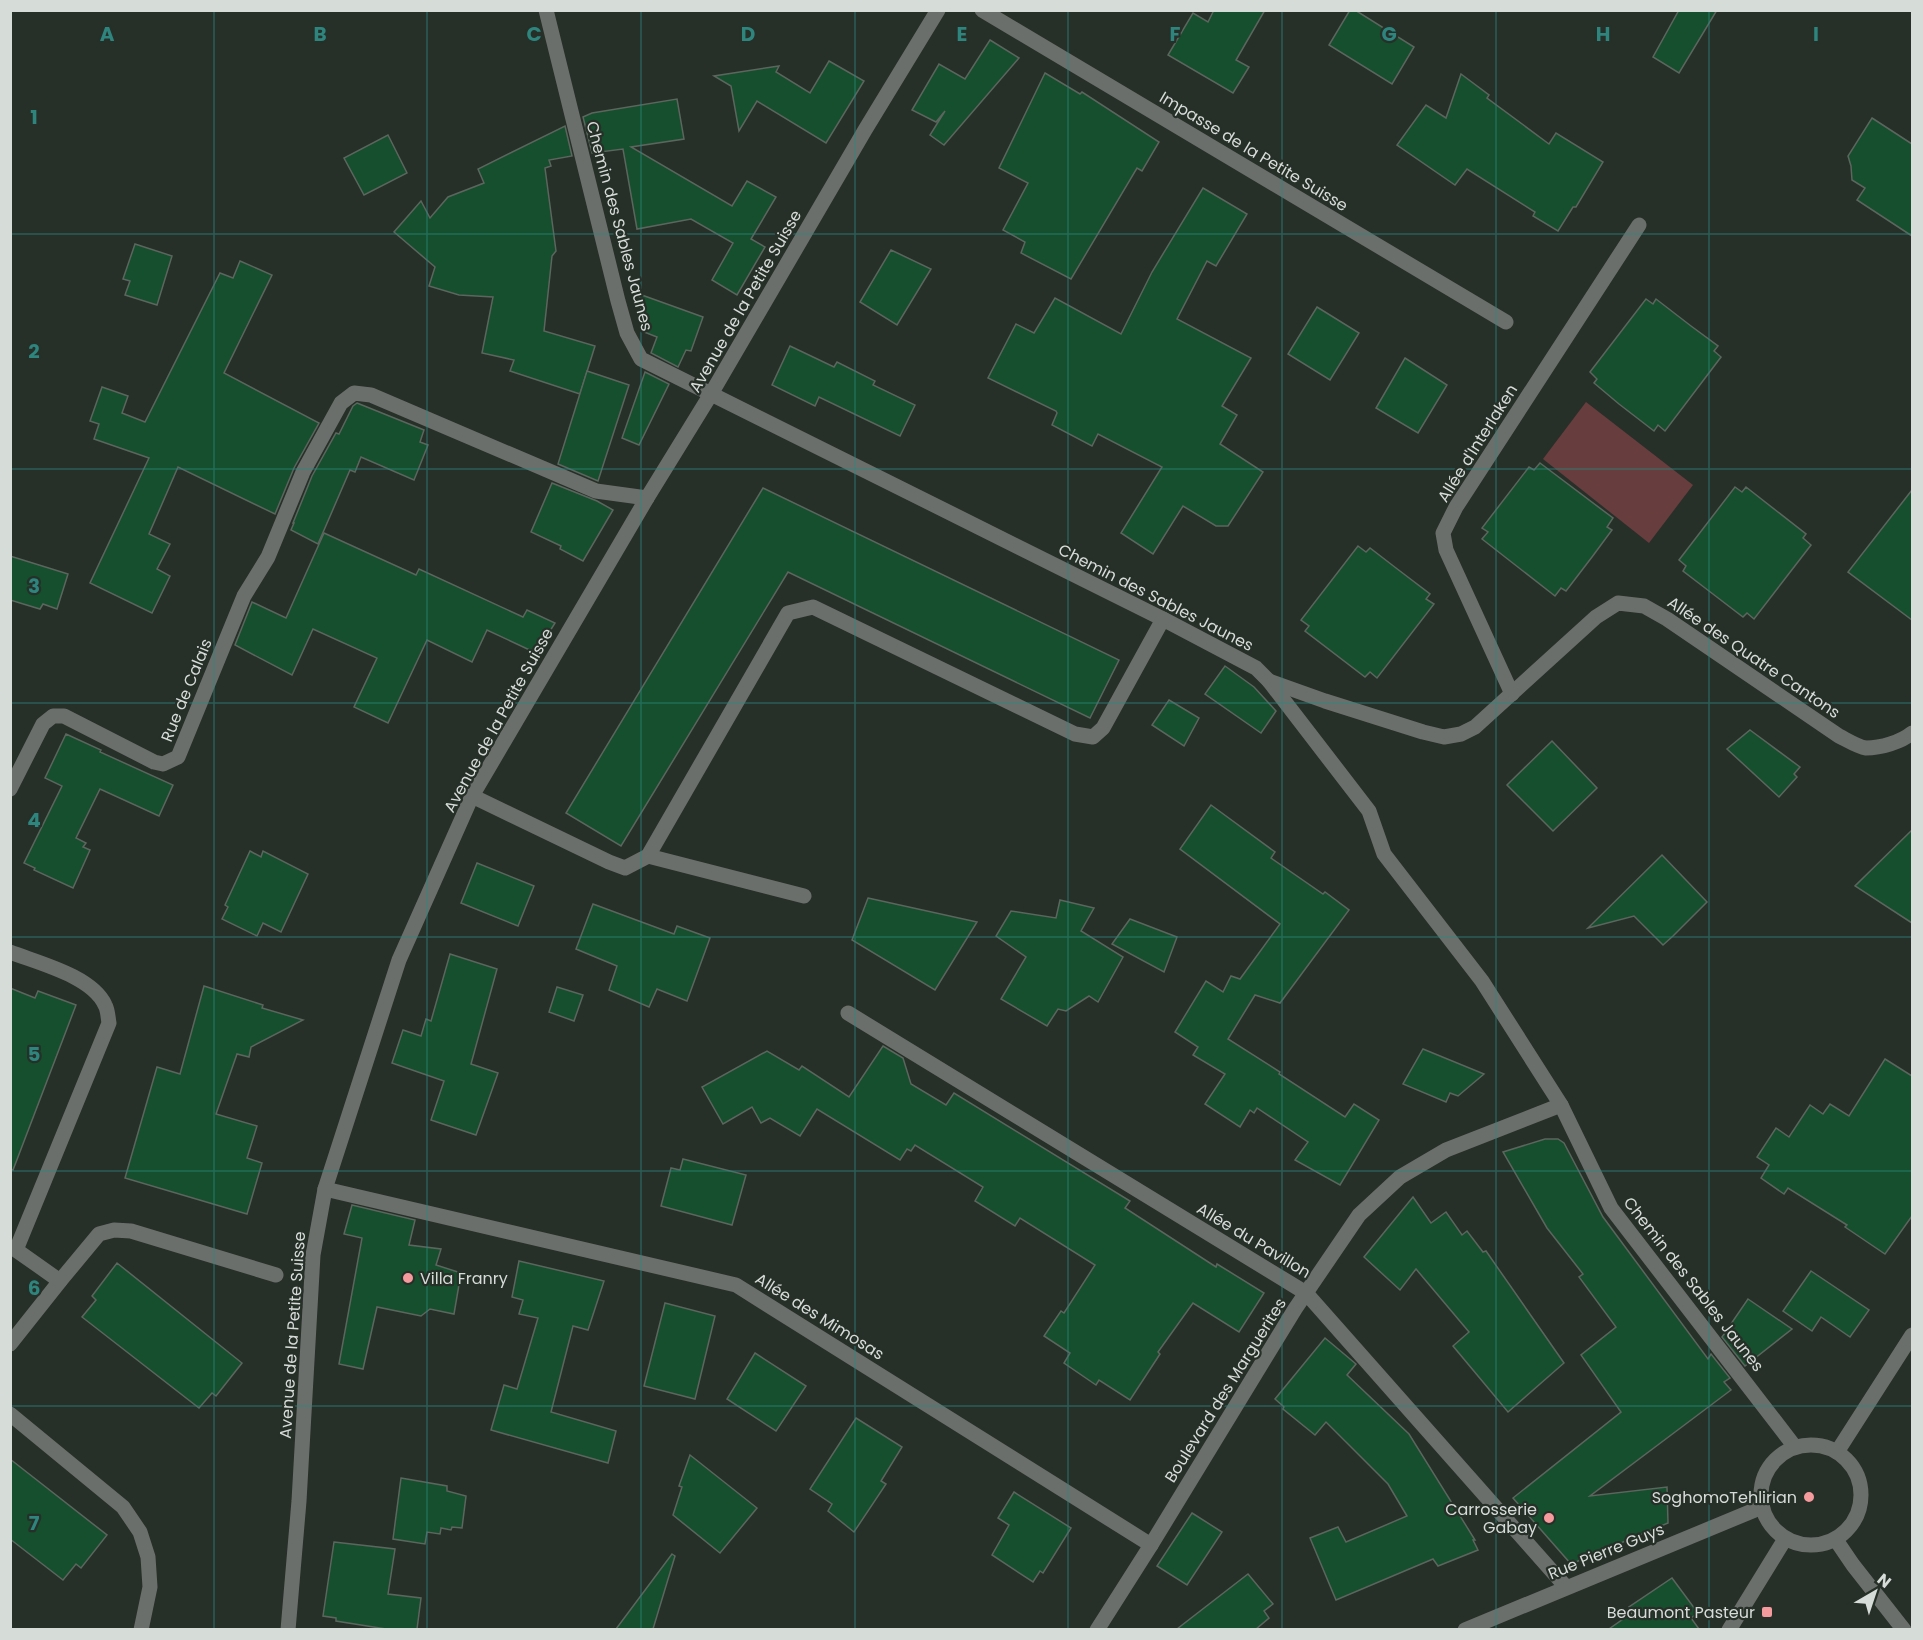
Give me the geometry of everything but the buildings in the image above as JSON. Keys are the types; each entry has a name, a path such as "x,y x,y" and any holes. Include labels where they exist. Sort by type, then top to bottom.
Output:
{"street":[{"name":"Chemin des Sables Jaunes","path":"546,10 627,333 641,359 1163,619 1256,668 1269,681 1369,811 1383,854 1482,981 1561,1105 1611,1208 1795,1447"},
{"name":"Avenue de la Petite Suisse","path":"288,1629 299,1501 314,1255 325,1189 399,960 472,796 938,10"},
{"name":"Impasse de la Petite Suisse","path":"982,10 1506,322"},
{"name":"Allée d'Interlaken","path":"1512,694 1446,550 1443,533 1456,507 1639,225"},
{"name":"Rue de Calais","path":"10,789 43,724 53,716 64,716 154,762 163,764 178,757 244,596 268,557 303,472 340,403 354,393 371,395 596,491 647,498"},
{"name":"Allée des Quatre Cantons","path":"1269,681 1423,732 1444,737 1461,734 1475,727 1596,617 1618,603 1644,606 1667,619 1839,736 1864,748 1906,739 1912,733"},
{"path":"472,796 625,868 648,856 788,613 813,607 1075,734 1092,737 1103,728 1163,619"},
{"path":"648,856 804,896"},
{"path":"10,952 72,976 93,987 105,1005 110,1023 13,1248 60,1281"},
{"name":"Allée du Pavillon","path":"848,1013 1306,1293 1566,1587"},
{"name":"Boulevard des Marguerites","path":"1096,1629 1151,1545 1306,1293 1359,1215 1400,1177 1446,1150 1561,1105"},
{"name":"Allée des Mimosas","path":"325,1189 736,1285 1151,1545"},
{"path":"10,1344 99,1234 114,1230 131,1231 276,1275"},
{"path":"1837,1452 1912,1335"},
{"path":"10,1414 123,1507 140,1532 148,1557 150,1587 141,1629"},
{"path":"1809,1444 1824,1446 1837,1452 1851,1463 1859,1479 1862,1496 1859,1514 1850,1529 1836,1540 1823,1545 1797,1544 1785,1539 1770,1525 1761,1507 1761,1488 1767,1471 1779,1456 1795,1447 1809,1444"},
{"name":"Rue Pierre Guys","path":"1465,1629 1761,1507"},
{"path":"1729,1629 1785,1539"},
{"path":"1836,1540 1904,1629"}],"shaded area":[{"path":"1586,402 1693,485 1649,543 1543,459"}],"place":[{"name":"Villa Franry","path":"408,1278"},
{"name":"SoghomoTehlirian","path":"1809,1497"},
{"name":"Carrosserie Gabay","path":"1549,1518"},
{"name":"Beaumont Pasteur","path":"1767,1612"}]}
